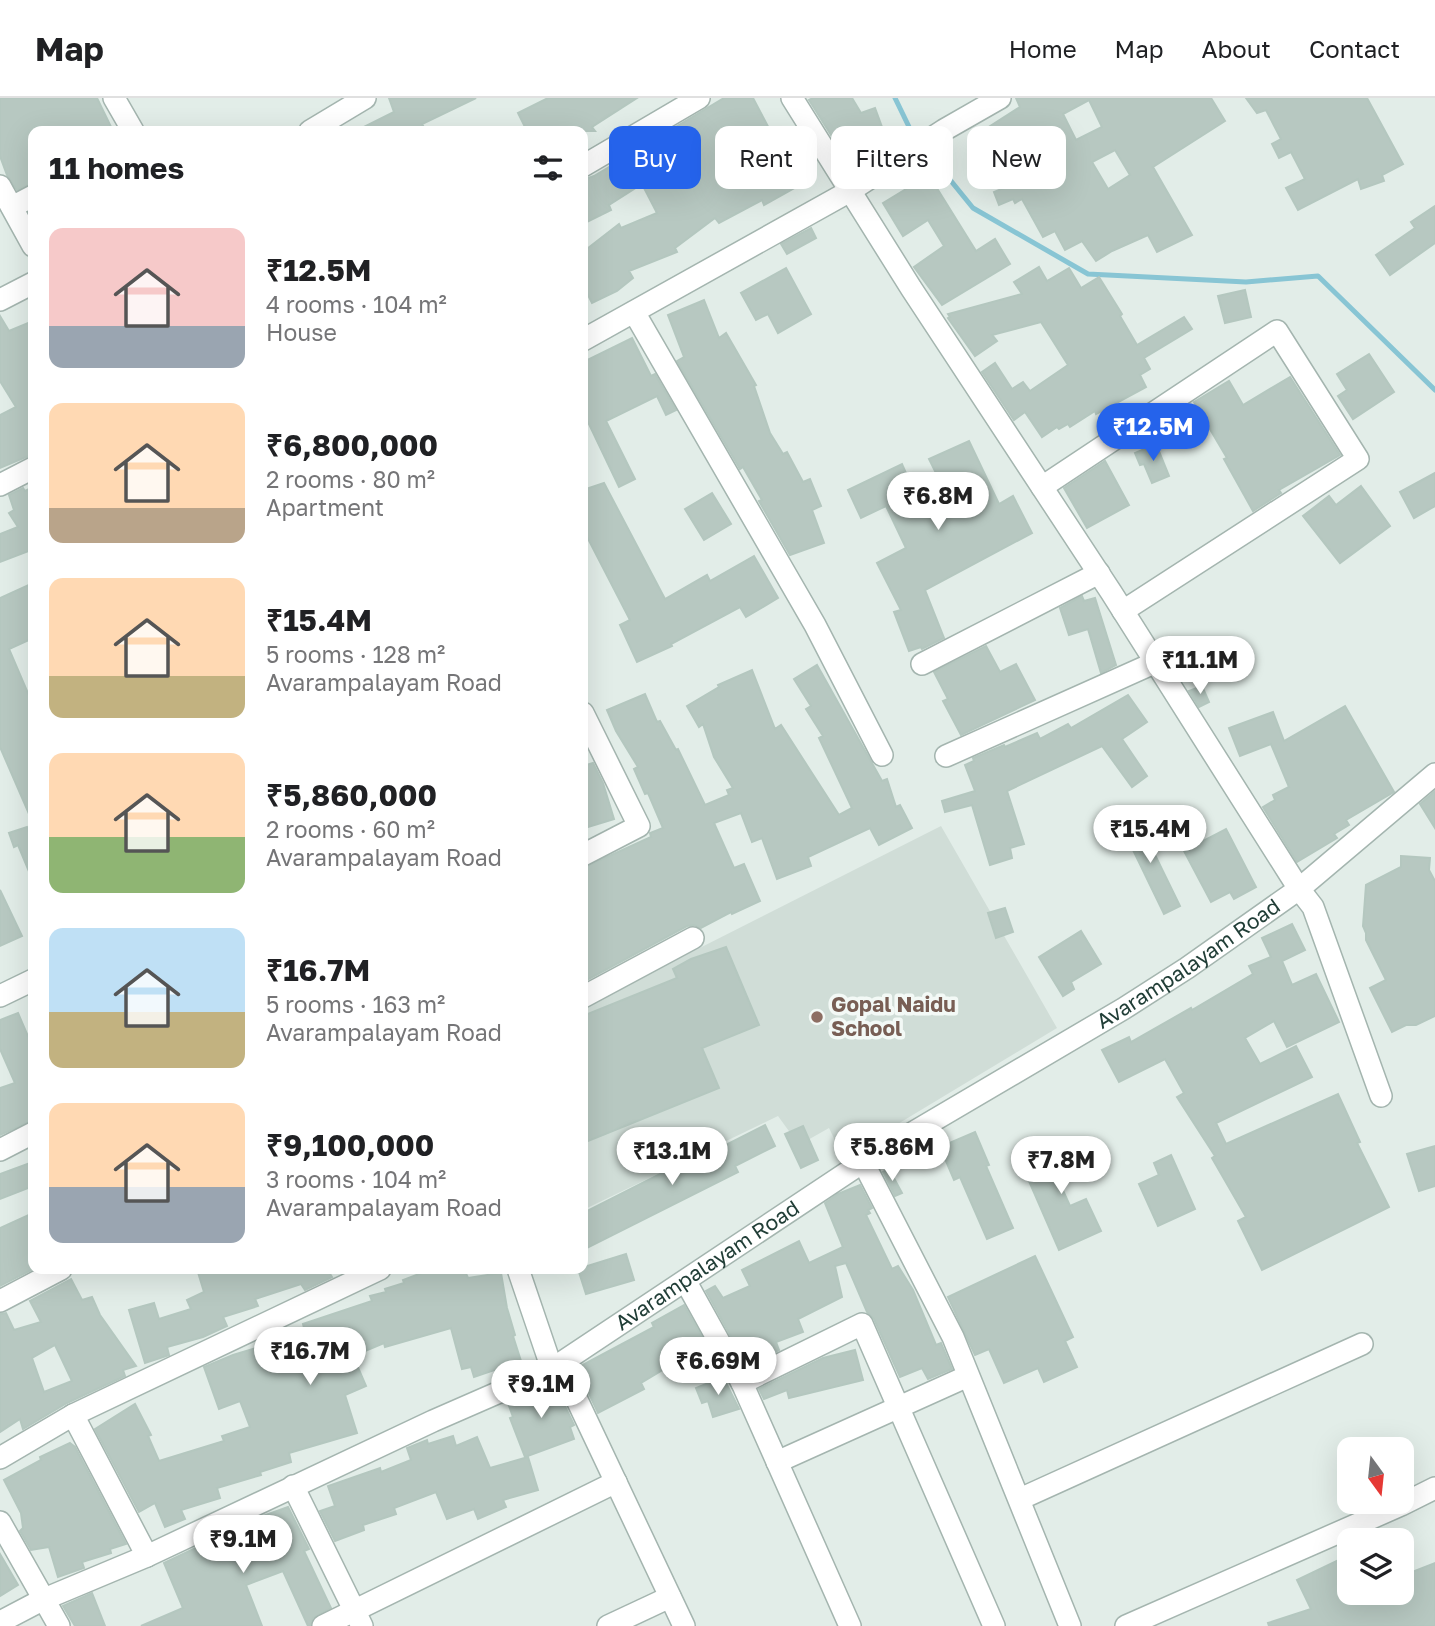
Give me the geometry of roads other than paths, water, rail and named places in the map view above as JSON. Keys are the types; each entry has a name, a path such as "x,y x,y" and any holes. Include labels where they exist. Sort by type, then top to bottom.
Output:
{"street":[{"path":"114,98 130,126"},
{"path":"318,126 365,98"},
{"path":"588,163 699,98"},
{"path":"792,98 911,288 1099,573 1154,663 1313,907 1381,1096"},
{"path":"588,337 850,191 944,130 1000,98"},
{"path":"0,186 28,237"},
{"path":"12,207 28,199"},
{"path":"0,300 28,286"},
{"path":"634,312 815,625 882,755"},
{"path":"1042,487 1277,331 1358,459 1123,611"},
{"path":"0,485 28,471"},
{"path":"922,664 1099,573"},
{"path":"946,756 1154,663"},
{"path":"588,723 639,826 588,852"},
{"name":"Avarampalayam Road","path":"0,1622 556,1366 686,1282 863,1161 1123,1009 1187,968 1299,889 1435,774"},
{"path":"588,994 693,938"},
{"path":"0,996 28,982"},
{"path":"0,1150 28,1136"},
{"path":"863,1161 953,1337 1070,1626"},
{"path":"0,1301 51,1274"},
{"path":"520,1274 556,1366 616,1482 684,1626"},
{"path":"0,1458 72,1415 350,1275"},
{"path":"686,1282 742,1383 850,1626"},
{"path":"742,1383 862,1324 994,1626"},
{"path":"1020,1499 1362,1344"},
{"path":"778,1462 968,1376"},
{"path":"72,1415 146,1556"},
{"path":"323,1626 359,1618 616,1482"},
{"path":"293,1486 359,1618"},
{"path":"1126,1626 1435,1488"},
{"path":"0,1522 59,1626"},
{"path":"608,1626 670,1597"}],"waterway":[{"path":"895,98 909,126"},
{"path":"953,183 973,208 1088,274 1246,282 1318,276 1435,390"}],"place":[{"name":"Gopal Naidu School","path":"817,1017"}]}
